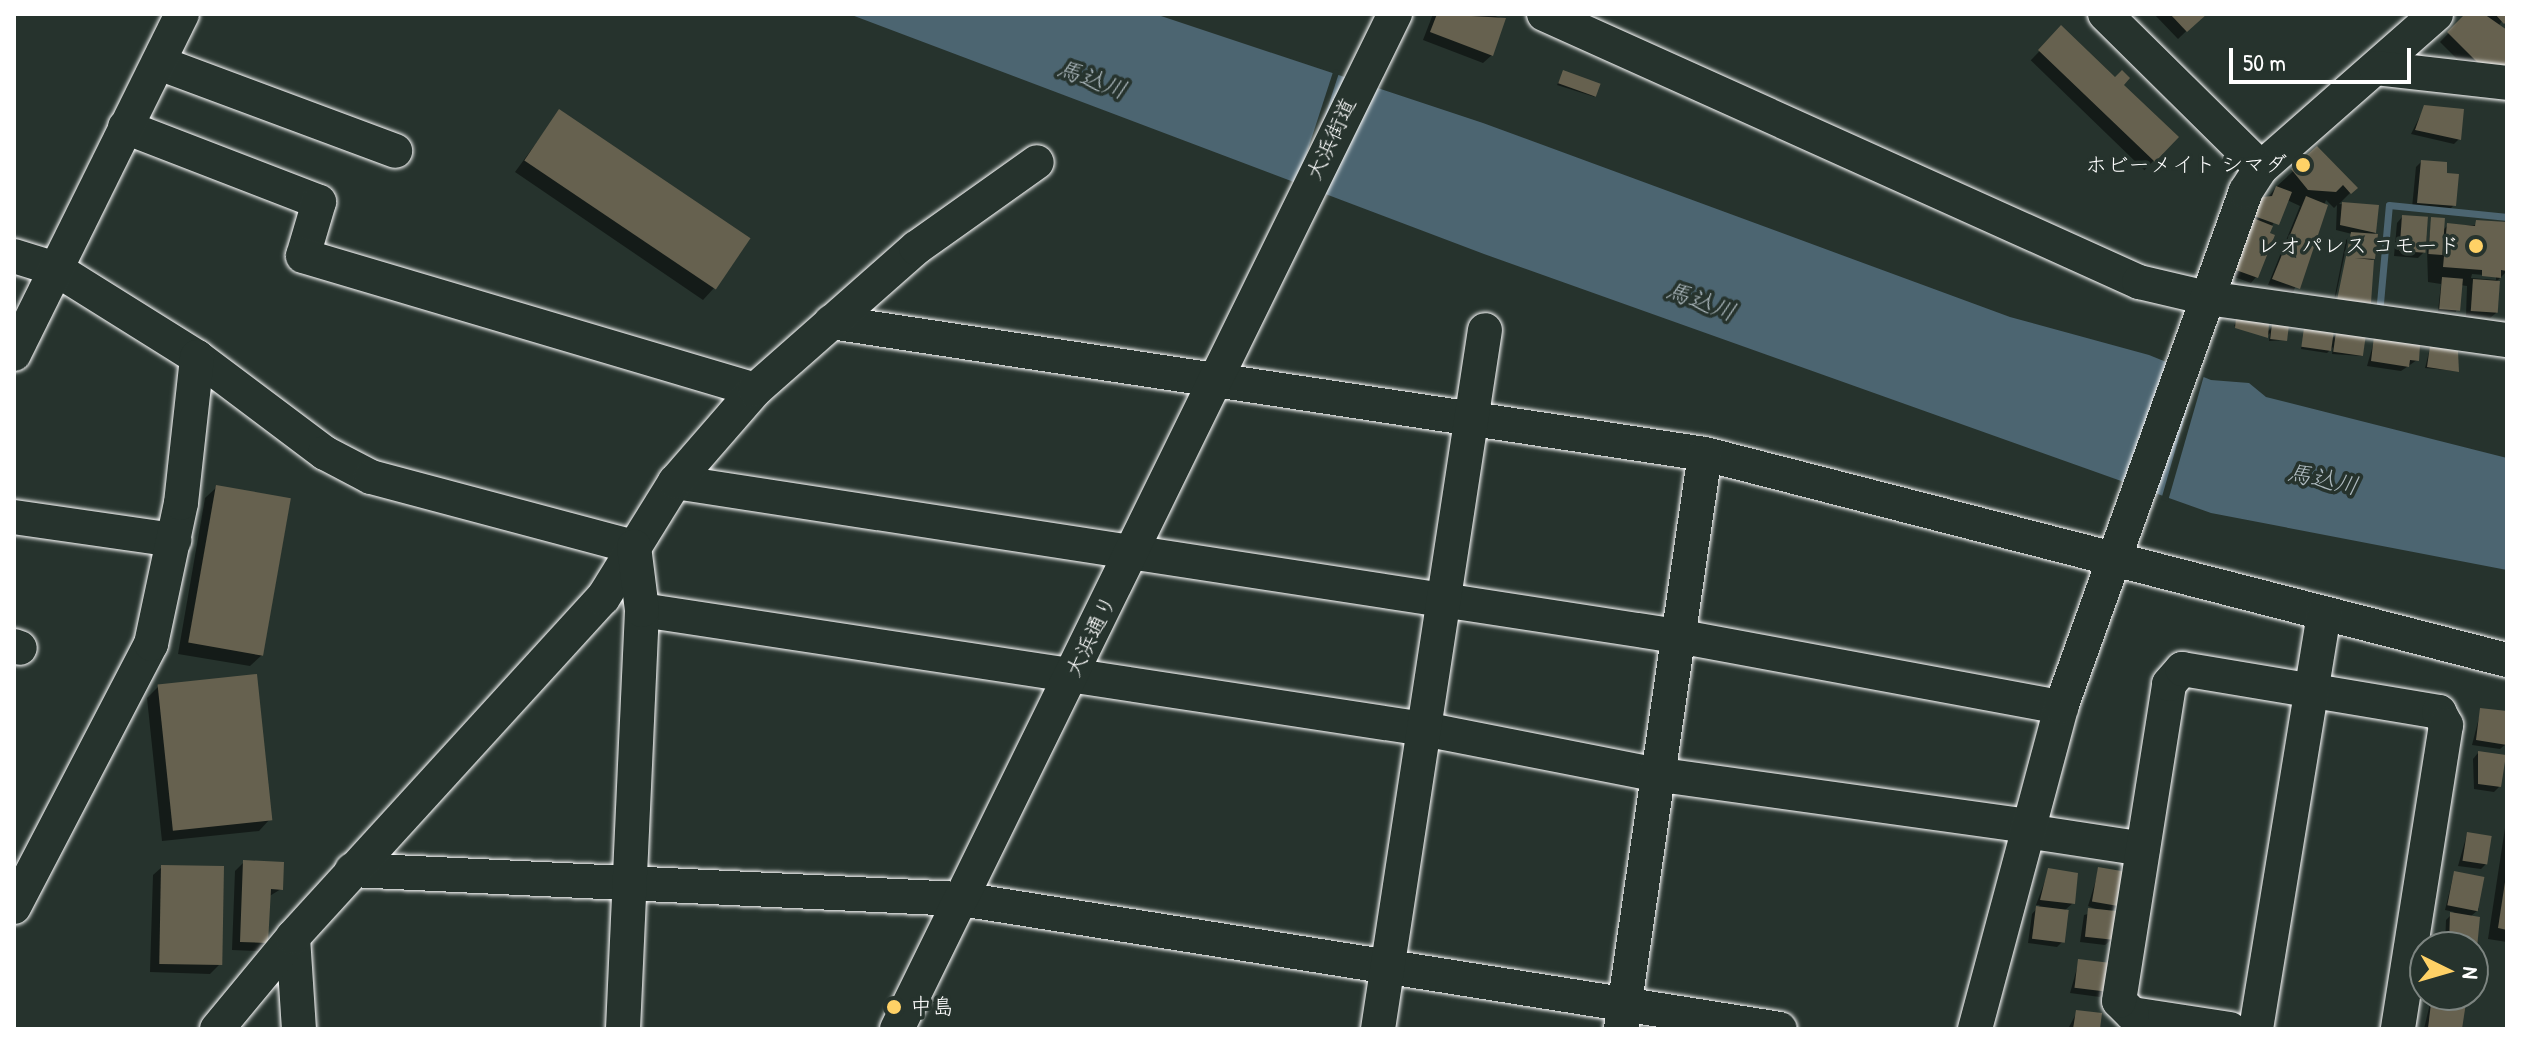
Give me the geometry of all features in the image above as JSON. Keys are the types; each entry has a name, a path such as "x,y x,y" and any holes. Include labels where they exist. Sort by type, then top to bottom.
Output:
{"street":[{"path":"14,354 182,14"},
{"path":"1544,14 2202,313 2507,340"},
{"path":"2105,14 2261,168"},
{"path":"1975,1029 2061,707 2246,191 2261,168 2436,14"},
{"name":"大浜街道","path":"1282,242 1387,25"},
{"path":"159,63 395,151"},
{"path":"2376,68 2507,83"},
{"path":"125,127 319,202 303,256 755,390"},
{"path":"217,1029 352,870 603,598 675,482 755,390 916,248 1037,162"},
{"name":"大浜通り","path":"897,1029 1282,242"},
{"path":"14,256 56,269 197,357 325,453 371,477 634,547"},
{"path":"831,322 1705,454 2115,551 2324,615 2507,660"},
{"path":"1378,1029 1424,729 1447,605 1475,420 1485,330"},
{"path":"14,907 151,644 174,540 197,357"},
{"path":"1623,1016 1654,774 1705,454"},
{"path":"675,482 1447,605 1677,636 2061,707"},
{"path":"14,517 174,540"},
{"path":"623,1029 642,610 634,547"},
{"path":"642,610 1424,729 1654,774 2143,849"},
{"path":"2256,1029 2324,615"},
{"path":"2230,1029 2132,1014 2119,1001 2174,675 2182,669 2430,708 2446,725 2398,1029"},
{"path":"352,870 630,886 961,899 1388,968 1623,1016 1780,1029"},
{"path":"293,937 299,1029"}],"water":[{"name":"馬込川","path":"849,14 1155,14 1483,123 2010,317 2149,355 2211,380 2249,383 2266,397 2507,458 2507,570 2211,513 1484,254"}],"pier":[{"path":"1334,69 1340,71 1301,189 1296,187"},
{"path":"2198,371 2205,373 2168,502 2161,500"}],"building":[{"path":"1437,14 1506,18 1493,56 1430,32"},
{"path":"2170,14 2207,14 2187,32"},
{"path":"2465,14 2484,14 2507,30 2507,66 2478,63 2447,32"},
{"path":"2495,14 2507,14 2507,21 2504,24"},
{"path":"2061,25 2115,77 2122,70 2130,78 2124,85 2179,137 2155,162 2038,50"},
{"path":"1563,70 1601,84 1596,97 1558,83"},
{"path":"2424,105 2464,109 2461,140 2415,130"},
{"path":"559,109 751,238 716,290 524,160"},
{"path":"2317,146 2358,188 2351,194 2343,185 2336,192 2308,190 2291,169"},
{"path":"2421,160 2447,162 2447,173 2459,174 2456,206 2417,203"},
{"path":"2276,186 2292,192 2279,225 2254,216 2262,197 2272,196"},
{"path":"2306,196 2328,205 2300,289 2272,279"},
{"path":"2342,202 2379,205 2376,233 2340,225"},
{"path":"2402,215 2428,217 2425,253 2399,251"},
{"path":"2431,217 2445,218 2442,255 2428,254"},
{"path":"2253,218 2273,226 2270,233 2275,235 2258,278 2233,269"},
{"name":"レオパレス コモード","path":"2476,220 2507,222 2507,271 2501,270 2501,278 2482,276 2482,270 2443,267 2447,223 2475,226"},
{"path":"2351,232 2378,234 2375,259 2355,258 2374,260 2371,303 2337,300"},
{"path":"2442,277 2463,279 2460,311 2439,309"},
{"path":"2473,279 2500,281 2498,313 2471,311"},
{"path":"2236,318 2269,323 2268,338 2235,328"},
{"path":"2272,324 2289,326 2287,341 2270,339"},
{"path":"2304,328 2334,332 2331,351 2301,347"},
{"path":"2336,332 2366,336 2363,356 2333,352"},
{"path":"2374,336 2413,340 2420,345 2419,361 2410,360 2409,367 2371,361"},
{"path":"2430,346 2458,351 2459,372 2427,367"},
{"path":"216,485 291,498 263,656 188,643"},
{"path":"257,674 272,820 173,831 158,684"},
{"path":"2480,708 2507,711 2507,745 2476,740"},
{"path":"2478,751 2506,755 2501,787 2478,784"},
{"path":"2467,832 2492,836 2487,865 2462,861"},
{"path":"243,860 284,862 283,890 271,889 268,943 240,942"},
{"path":"161,865 224,866 222,965 159,964"},
{"path":"2098,867 2126,872 2119,906 2092,901"},
{"path":"2048,868 2078,873 2075,904 2040,900"},
{"path":"2454,871 2484,877 2478,911 2447,905"},
{"path":"2507,882 2507,930 2498,928"},
{"path":"2036,906 2069,910 2065,943 2032,939"},
{"path":"2088,908 2116,911 2113,940 2085,937"},
{"path":"2450,912 2480,917 2479,931 2449,931"},
{"path":"2078,959 2111,963 2107,992 2074,988"},
{"path":"2076,1010 2102,1013 2100,1029 2073,1029"},
{"path":"2430,1011 2465,1011 2462,1029 2428,1028"}],"waterway":[{"path":"2380,303 2389,205 2507,217"}],"place":[{"name":"ホビーメイト シマダ","path":"2303,165"},
{"name":"レオパレス コモード","path":"2476,246"},
{"name":"中島","path":"894,1007"}]}
